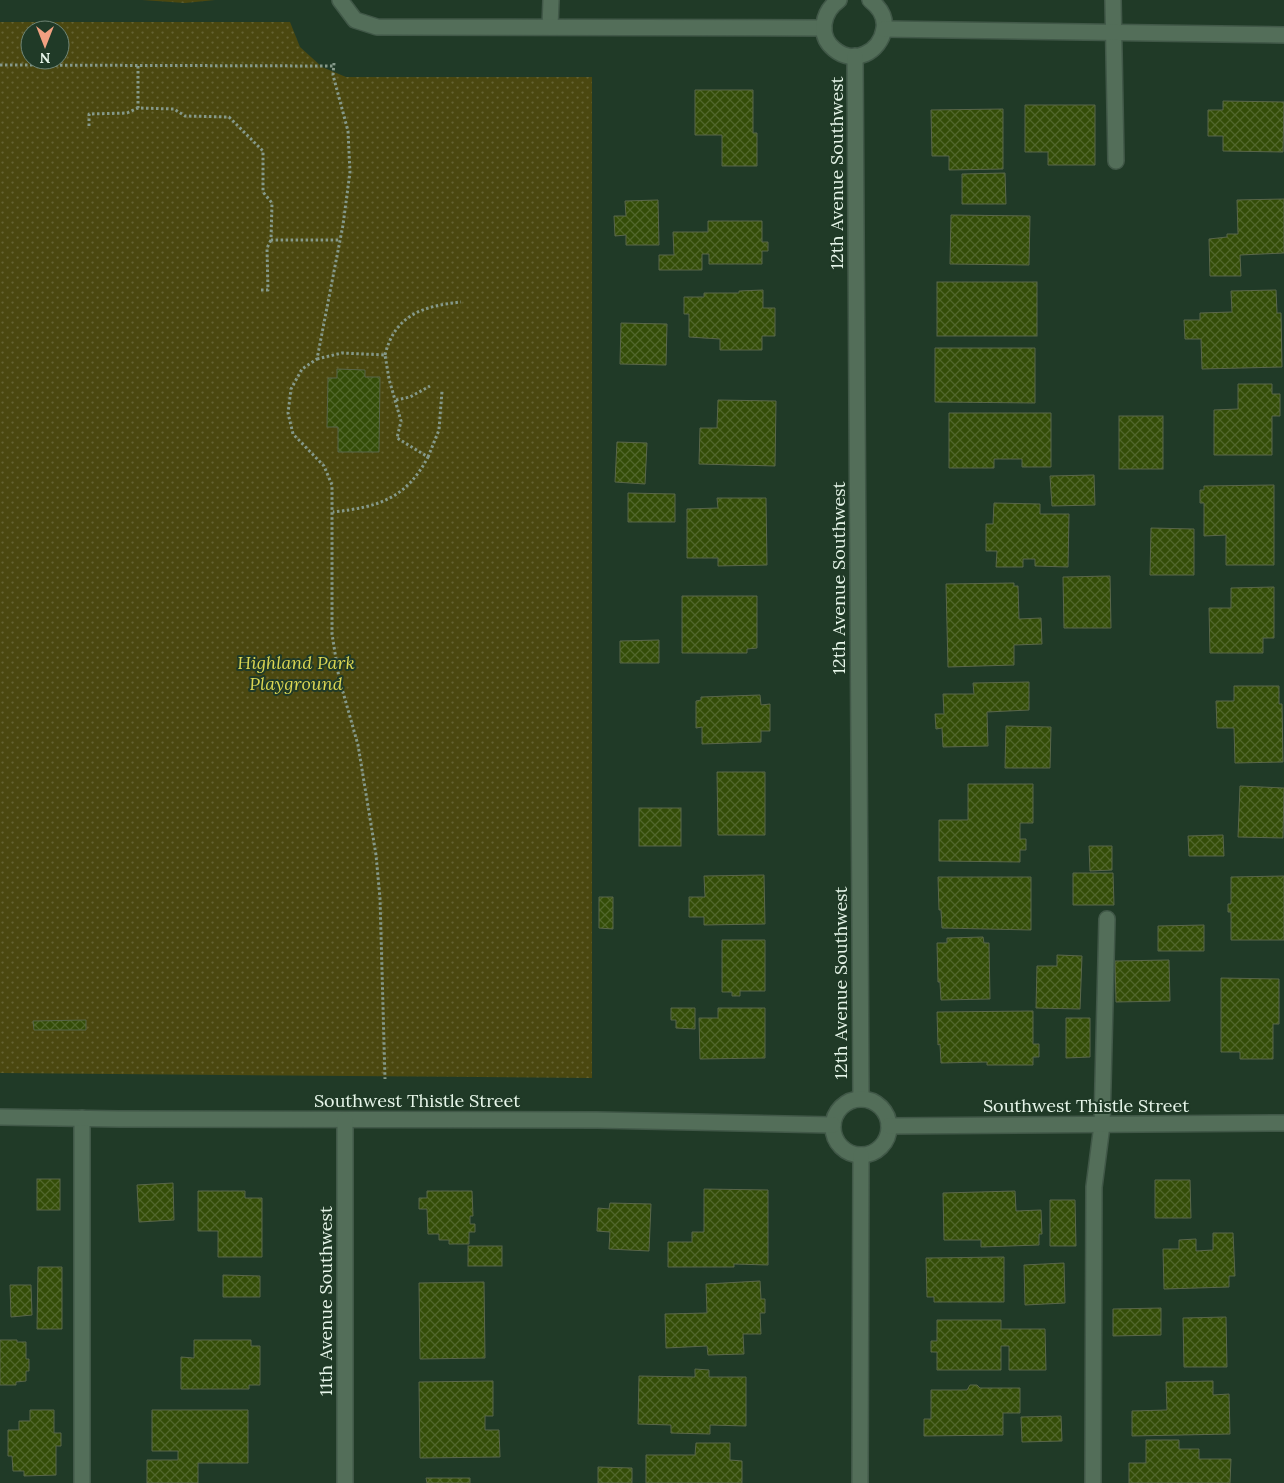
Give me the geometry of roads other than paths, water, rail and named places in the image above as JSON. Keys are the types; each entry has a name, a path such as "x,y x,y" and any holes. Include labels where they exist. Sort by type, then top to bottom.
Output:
{"street":[{"path":"550,27 551,0"},
{"path":"840,0 832,5 827,13 824,28 828,41 834,49 842,54 855,56 870,53 883,37 883,17 870,0"},
{"path":"1113,0 1116,161"},
{"path":"343,4 355,20 377,27 824,28"},
{"path":"884,29 1284,35"},
{"name":"12th Avenue Southwest","path":"855,56 861,1099"},
{"path":"1093,1483 1094,1187 1102,1125 1107,919"},
{"path":"861,1099 878,1105 885,1112 889,1126 887,1140 873,1153 861,1155 848,1152 841,1146 836,1138 833,1125 837,1113 843,1107 851,1101 861,1099"},
{"name":"Southwest Thistle Street","path":"0,1117 597,1120 833,1125"},
{"path":"82,1118 82,1483"},
{"name":"11th Avenue Southwest","path":"345,1120 345,1483"},
{"name":"Southwest Thistle Street","path":"889,1126 1284,1123"},
{"path":"860,1483 861,1155"}],"park label":[{"name":"Highland Park Playground","path":"296,673"}]}
